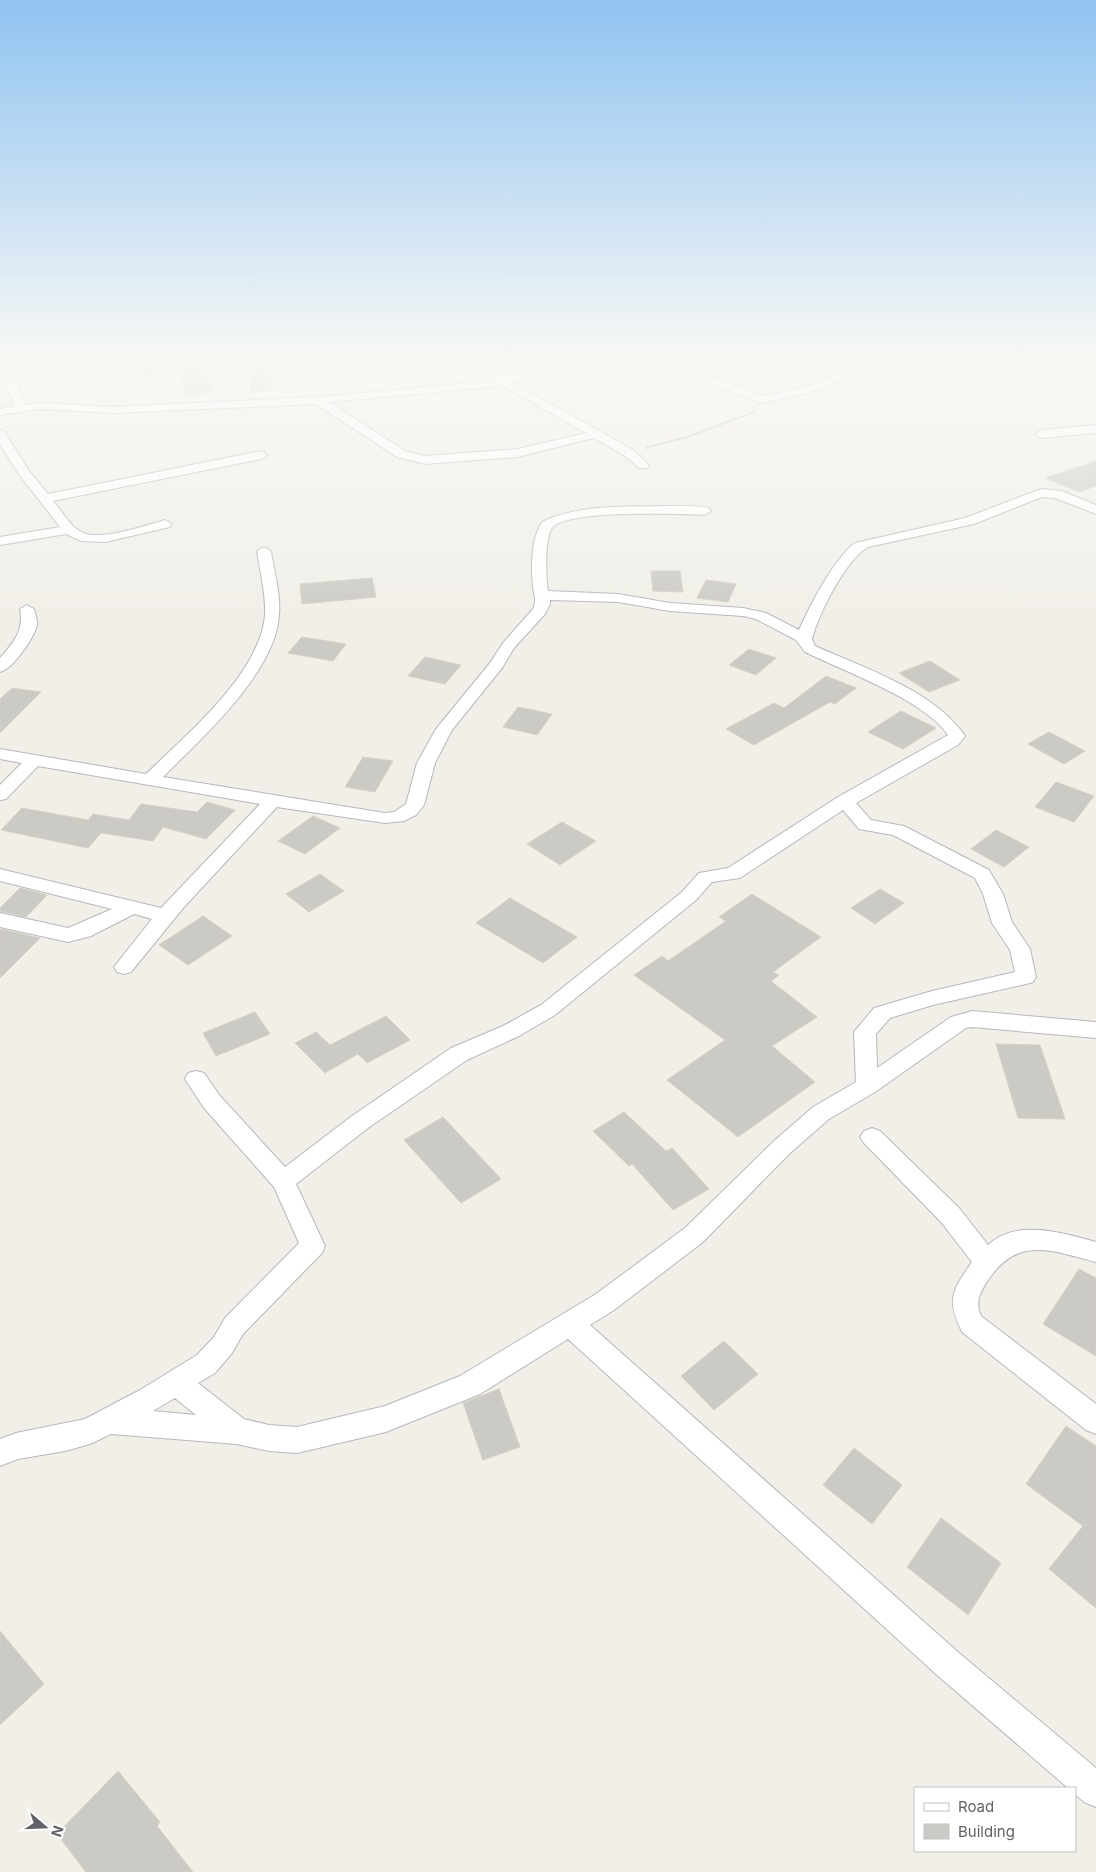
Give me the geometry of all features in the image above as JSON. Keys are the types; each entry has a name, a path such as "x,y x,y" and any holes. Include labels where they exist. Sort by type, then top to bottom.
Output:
{"street":[{"path":"8,446 24,473 72,533 79,538 93,540 164,524"},
{"path":"389,446 401,454 413,458 444,460 516,453 544,446"},
{"path":"617,446 643,465"},
{"path":"45,499 261,455"},
{"path":"804,638 840,568 855,549 864,544 969,521 1041,493 1057,494 1096,510"},
{"path":"0,754 273,801 386,818 398,817 410,811 415,805 426,763 444,729 496,665 508,646 540,611 544,604 540,584 541,538 543,530 553,520 643,510 704,511"},
{"path":"0,541 70,529"},
{"path":"151,779 209,721 246,676 267,642 272,616 264,551"},
{"path":"283,1181 360,1122 459,1054 511,1031 548,1010 584,983 646,929 689,896 706,877 733,874 844,801 952,741 957,736 950,723 940,714 900,691 810,649 804,638 751,613 670,607 618,598 542,595"},
{"path":"0,667 18,647 30,624 27,609"},
{"path":"0,795 35,759"},
{"path":"124,967 166,916 273,801"},
{"path":"844,801 865,825 898,830 982,874 993,894 1002,923 1020,949 1026,977 932,998 882,1013 865,1032 867,1086"},
{"path":"0,875 166,916"},
{"path":"0,920 68,935 84,932 131,908"},
{"path":"110,1421 237,1431 269,1438 297,1440 386,1419 470,1384 571,1325 605,1302 694,1235 782,1147 821,1113 867,1086 959,1022 981,1020 1096,1030"},
{"path":"0,1453 16,1446 66,1438 90,1431 177,1383 206,1364 223,1345 234,1326 313,1246 283,1181 212,1102 196,1079"},
{"path":"872,1137 950,1215 985,1260"},
{"path":"1096,1252 1042,1240 1026,1239 1011,1242 985,1260 964,1298 965,1311 971,1324 1096,1421"},
{"path":"571,1325 948,1664 1096,1790"},
{"path":"177,1383 237,1431"}],"path":[{"path":"629,453 653,446"}],"building":[{"path":"1096,461 1096,486 1079,492 1045,478"},
{"path":"651,571 680,571 683,592 653,591"},
{"path":"372,578 376,597 302,604 300,584"},
{"path":"706,580 736,584 728,602 697,598"},
{"path":"302,637 346,644 333,661 288,653"},
{"path":"749,649 776,658 756,675 729,665"},
{"path":"425,657 461,665 445,684 408,676"},
{"path":"930,661 960,680 929,692 899,673"},
{"path":"826,676 856,688 835,704 830,702 754,745 726,729 774,703 784,708"},
{"path":"12,688 41,692 0,733 0,699"},
{"path":"518,707 552,714 537,735 503,727"},
{"path":"901,711 936,728 903,749 868,732"},
{"path":"1049,732 1085,751 1064,764 1028,744"},
{"path":"363,757 393,761 375,792 345,787"},
{"path":"1056,782 1094,796 1074,822 1035,807"},
{"path":"207,802 235,810 206,839 163,827 153,841 101,833 88,848 1,830 22,808 88,820 93,814 129,820 141,804 197,812"},
{"path":"313,816 340,828 305,854 278,841"},
{"path":"562,822 596,841 560,865 527,844"},
{"path":"996,830 1029,847 1004,867 971,849"},
{"path":"320,874 344,891 309,912 286,894"},
{"path":"20,888 47,895 26,917 0,911 0,908"},
{"path":"880,889 904,903 875,924 851,908"},
{"path":"752,894 821,937 773,972 779,975 771,981 817,1017 772,1046 815,1082 738,1137 667,1080 725,1040 634,975 662,956 668,961 726,921 719,917"},
{"path":"510,898 577,937 543,963 476,923"},
{"path":"203,916 232,936 188,965 159,945"},
{"path":"0,929 40,938 0,978"},
{"path":"255,1012 270,1034 216,1056 203,1033"},
{"path":"386,1016 410,1040 367,1063 358,1054 325,1073 295,1043 316,1032 330,1045"},
{"path":"996,1044 1040,1045 1065,1119 1018,1118"},
{"path":"624,1112 666,1151 672,1148 709,1189 673,1210 632,1164 629,1166 593,1131"},
{"path":"443,1117 501,1179 461,1203 404,1140"},
{"path":"1079,1269 1096,1278 1096,1356 1043,1324"},
{"path":"724,1341 758,1374 714,1410 681,1376"},
{"path":"499,1389 520,1447 483,1460 463,1403"},
{"path":"1066,1426 1096,1446 1096,1608 1049,1569 1083,1526 1026,1484"},
{"path":"854,1448 902,1485 872,1524 823,1485"},
{"path":"941,1518 1001,1563 968,1615 907,1567"},
{"path":"0,1631 44,1684 0,1725"},
{"path":"118,1771 160,1822 157,1826 193,1872 86,1872 57,1834"}]}
